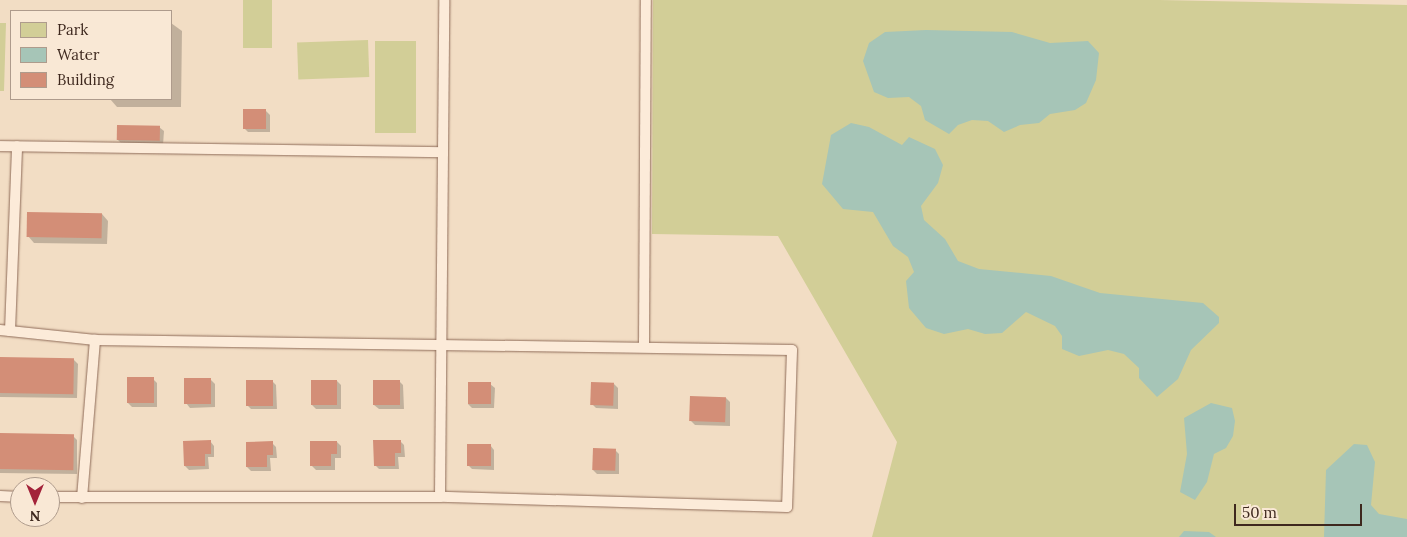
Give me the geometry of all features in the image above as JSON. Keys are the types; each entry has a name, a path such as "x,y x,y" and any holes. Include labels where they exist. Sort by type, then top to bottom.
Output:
{"lane":[{"path":"440,497 441,152 444,0"},
{"path":"644,346 646,0"},
{"path":"0,146 441,152"},
{"path":"17,146 5,330 95,340 441,343 792,350 787,507 440,497 60,497"},
{"path":"82,498 95,340"}],"green space":[{"path":"243,0 272,0 272,48 243,48"},
{"path":"653,0 1159,0 1407,5 1407,537 872,537 897,442 778,236 652,234"},
{"path":"0,23 6,23 4,91 0,91"},
{"path":"368,40 369,77 298,79 297,42"},
{"path":"375,41 416,41 416,133 375,133"}],"water":[{"path":"926,30 1012,32 1050,43 1088,41 1099,53 1096,80 1086,103 1075,110 1050,114 1039,123 1020,125 1004,132 988,121 972,120 958,125 949,134 925,120 921,106 909,97 888,98 874,92 863,61 869,43 885,32"},
{"path":"851,123 869,127 902,145 909,137 935,149 943,165 938,183 921,206 924,220 945,239 958,261 979,269 1051,276 1100,293 1203,303 1219,317 1219,323 1191,350 1178,379 1157,397 1139,378 1139,368 1124,354 1108,350 1079,356 1062,349 1062,336 1055,326 1026,312 1002,333 985,334 968,329 944,334 926,328 909,308 906,281 914,272 908,257 893,246 873,212 843,209 822,184 831,135"},
{"path":"1211,403 1232,408 1235,421 1233,436 1226,448 1214,454 1207,482 1195,500 1180,492 1187,454 1184,418"},
{"path":"1354,444 1367,445 1375,462 1371,505 1379,514 1407,519 1407,537 1324,537 1326,470"},
{"path":"1184,531 1209,532 1216,537 1179,537"}],"building":[{"path":"243,109 266,109 266,129 243,129"},
{"path":"117,125 160,126 160,141 117,140"},
{"path":"27,212 102,213 102,238 27,237"},
{"path":"0,357 74,358 73,394 0,393"},
{"path":"127,377 154,377 154,403 127,403"},
{"path":"184,378 211,378 211,404 184,404"},
{"path":"246,380 273,380 273,406 246,406"},
{"path":"311,380 337,380 337,405 311,405"},
{"path":"373,380 400,380 400,405 373,405"},
{"path":"468,382 491,382 491,404 468,404"},
{"path":"591,382 614,383 613,406 590,405"},
{"path":"690,396 726,397 725,422 689,421"},
{"path":"0,433 74,434 73,470 0,469"},
{"path":"211,440 211,454 205,454 205,466 184,466 183,441"},
{"path":"373,440 401,440 401,453 395,453 395,466 374,466"},
{"path":"273,441 273,455 267,455 267,467 246,467 246,442"},
{"path":"310,441 337,441 337,454 331,454 331,466 310,466"},
{"path":"467,444 491,444 491,466 467,466"},
{"path":"593,448 616,449 615,471 592,470"}]}
